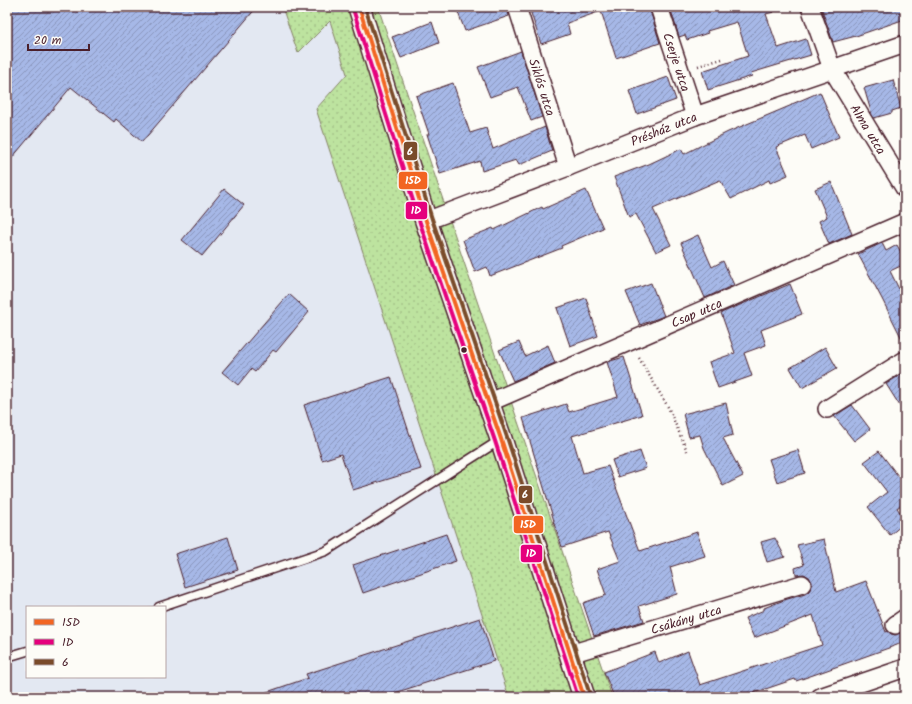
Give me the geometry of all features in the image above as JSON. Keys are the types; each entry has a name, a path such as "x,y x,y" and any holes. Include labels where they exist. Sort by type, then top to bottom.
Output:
{"street":[{"path":"359,7 426,222 501,439 584,697"},
{"name":"Siklós utca","path":"517,7 568,167"},
{"name":"Cserje utca","path":"659,7 695,116"},
{"name":"Alma utca","path":"810,7 832,69 905,189"},
{"name":"Présház utca","path":"426,222 695,116 905,44"},
{"name":"Csap utca","path":"488,403 905,222"},
{"path":"827,409 905,360"},
{"name":"Csákány utca","path":"570,654 802,584"},
{"path":"820,697 905,668"}],"lane":[{"path":"161,606 326,552 501,439"},
{"path":"7,657 26,650"}],"path":[{"path":"680,72 722,59"},
{"path":"630,341 668,407 688,453"}],"shaded area":[{"path":"7,7 282,7 298,53 330,20 347,74 316,109 509,697 7,697"}],"green space":[{"path":"282,7 378,7 612,697 509,697 316,109 347,74 330,21 298,53"}],"building":[{"path":"7,7 257,7 142,142 116,119 114,122 71,87 7,164"},
{"path":"456,7 507,7 509,16 465,31"},
{"path":"541,7 649,7 660,43 616,58 601,11 567,23 570,34 541,44 530,10"},
{"path":"670,7 773,7 774,12 766,14 778,48 806,39 811,55 751,73 752,76 708,90 702,71 748,56 737,22 707,31 708,33 687,40 685,35 679,37"},
{"path":"821,7 905,7 905,19 856,36 833,42"},
{"path":"432,22 439,43 401,58 392,37"},
{"path":"521,51 542,117 531,121 518,87 490,97 478,67"},
{"path":"668,77 676,100 637,114 629,91"},
{"path":"893,80 901,108 892,111 892,113 874,118 864,88"},
{"path":"453,83 470,133 486,128 493,149 545,127 552,151 519,165 516,160 482,171 480,161 440,174 427,134 429,134 416,96"},
{"path":"820,92 839,137 811,149 805,135 776,147 788,175 770,183 769,180 731,199 720,180 653,209 671,245 656,252 636,214 629,217 614,177 649,164 681,149 684,154 728,132"},
{"path":"831,182 852,234 829,244 819,221 827,217 815,189"},
{"path":"224,189 244,205 202,256 182,240"},
{"path":"586,190 603,228 561,246 562,248 490,276 487,267 475,272 463,240 493,228 494,230 542,207 543,209"},
{"path":"698,235 712,267 723,261 734,285 705,298 681,243"},
{"path":"882,243 886,251 897,245 905,260 905,264 890,271 905,301 905,345 858,254"},
{"path":"651,283 664,316 640,325 626,292"},
{"path":"790,284 802,314 761,330 766,345 744,353 752,376 718,388 709,362 735,353 721,313"},
{"path":"289,294 309,312 276,352 273,350 255,372 251,369 238,385 222,372"},
{"path":"586,298 598,336 570,346 557,308"},
{"path":"519,342 525,356 548,345 555,363 513,381 499,350"},
{"path":"825,347 837,368 802,388 790,368"},
{"path":"624,357 642,415 572,436 583,473 608,466 640,551 697,532 705,556 670,567 677,594 639,606 644,621 594,636 583,603 606,595 597,569 620,561 608,532 562,547 523,418 566,404 569,412 618,397 607,362"},
{"path":"905,372 905,414 886,384"},
{"path":"391,377 421,469 353,490 341,454 322,460 304,405"},
{"path":"726,403 733,435 723,438 743,476 723,486 704,448 700,435 689,437 683,414"},
{"path":"852,405 870,429 854,441 834,416"},
{"path":"798,450 805,473 777,482 769,459"},
{"path":"640,451 646,468 618,477 612,460"},
{"path":"879,451 905,485 905,502 897,508 903,516 898,520 902,525 890,535 868,507 887,492 864,462"},
{"path":"446,534 456,561 363,593 353,565"},
{"path":"228,537 238,570 185,587 175,554"},
{"path":"775,538 785,557 767,562 761,542"},
{"path":"824,539 836,592 866,581 886,632 888,631 891,634 896,635 905,630 905,641 796,681 795,679 742,697 614,697 604,672 655,652 659,663 688,651 700,685 822,645 813,615 754,638 745,618 764,610 764,608 805,594 809,591 812,586 812,582 809,577 804,574 796,575 795,568 804,565 797,545"},
{"path":"480,618 494,661 382,697 261,697 261,694 308,678 306,674"}],"transit line":[{"name":"15D","path":"359,7 426,221 501,439 584,697"},
{"name":"6","path":"365,7 432,219 507,437 590,695"},
{"name":"1D","path":"353,9 420,223 495,441 578,697"}]}
